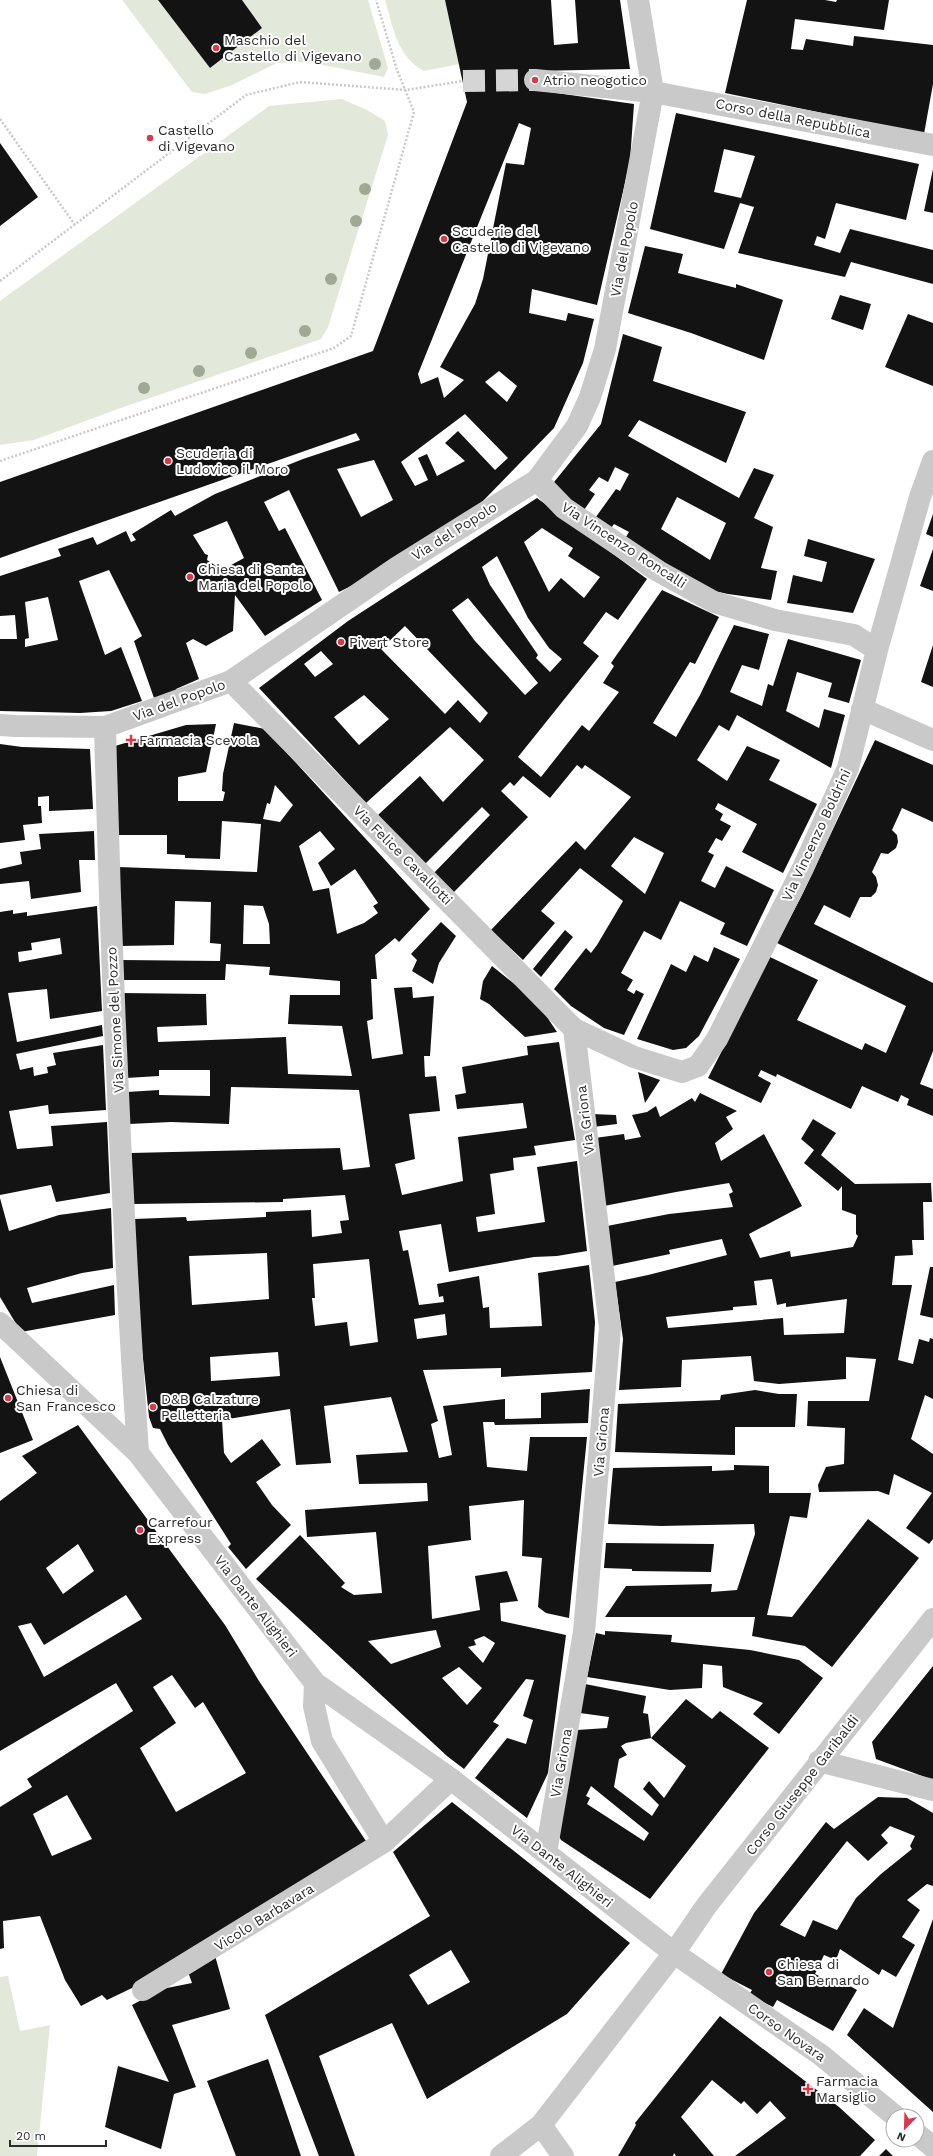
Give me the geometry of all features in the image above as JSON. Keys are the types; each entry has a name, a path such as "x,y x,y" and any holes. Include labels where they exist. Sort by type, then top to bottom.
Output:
{"street":[{"name":"Via del Popolo","path":"0,725 105,727 231,681 396,568 537,480 577,426 590,398 605,349 653,92 638,0"},
{"name":"Corso della Repubblica","path":"534,80 653,92 933,145"},
{"name":"Via Vincenzo Boldrini","path":"574,1029 634,1057 682,1072 698,1066 717,1039 803,868 848,768 877,650 920,497 933,461"},
{"name":"Via Vincenzo Roncalli","path":"537,480 570,512 658,571 714,602 775,620 854,635 877,650"},
{"name":"Via Felice Cavallotti","path":"231,681 574,1029"},
{"path":"862,709 933,740"},
{"name":"Via Simone del Pozzo","path":"105,727 110,936 129,1312 138,1453"},
{"name":"Via Griona","path":"546,1853 584,1632 610,1328 574,1029"},
{"name":"Via Dante Alighieri","path":"7,1330 138,1453 315,1683 451,1779 674,1953"},
{"name":"Corso Giuseppe Garibaldi","path":"501,2156 541,2125 674,1953 707,1905 819,1761 933,1619"},
{"path":"315,1683 314,1706 322,1741 384,1842 451,1779"},
{"path":"819,1761 933,1790"},
{"name":"Vicolo Barbavara","path":"144,1990 384,1842"},
{"name":"Corso Novara","path":"674,1953 821,2055 885,2108"},
{"path":"541,2125 563,2156"},
{"path":"925,2140 933,2147"}],"path":[{"path":"0,461 334,348 351,336 414,112 397,70 376,0"},
{"path":"0,282 246,95 300,82 406,90 463,81"},
{"path":"0,119 75,225"}],"shaded area":[{"path":"122,0 158,0 210,68 262,28 242,0 368,0 388,68 384,77 308,62 277,63 232,85 205,94 192,92"},
{"path":"385,0 445,0 459,64 424,71 415,65 402,50 397,40"},
{"path":"342,99 367,110 385,121 388,135 328,327 321,339 118,409 34,440 0,445 0,301 269,106"},
{"path":"8,1976 20,2031 50,2025 37,2156 0,2156 0,1977"}],"building":[{"name":"Maschio del Castello di Vigevano","path":"158,0 242,0 262,28 210,68"},
{"path":"445,0 551,0 554,45 578,43 575,0 620,0 630,69 534,71 535,90 634,104 630,161 597,305 532,289 529,313 566,321 568,313 594,319 583,363 554,428 480,504 365,579 339,592 289,490 264,502 279,531 285,528 322,600 265,636 235,595 233,631 206,646 193,639 186,643 199,679 176,689 177,691 154,698 134,641 142,636 109,570 79,581 105,655 121,647 142,701 111,711 80,713 0,711 0,639 17,639 15,615 0,616 0,576 61,556 58,549 93,537 97,545 126,531 131,542 136,540 132,534 171,510 175,516 215,494 303,459 360,440 356,433 0,558 0,482 373,351 467,102","holes":["519,123 531,128 524,165 506,163 483,279 475,304 440,367 464,380 444,398 438,377 421,384 418,374","499,371 517,386 507,402 485,382","465,414 508,458 495,470 458,431 445,443 465,461 437,476 427,454 418,458 428,480 415,486 401,462","374,460 393,500 361,517 337,469","227,521 244,558 222,570 207,560 208,555 205,554 193,535","48,597 58,640 25,647 25,639 29,638 25,602"]},
{"path":"747,0 825,0 836,2 837,0 889,0 884,30 795,19 791,49 803,50 806,39 853,46 854,36 933,45 933,84 924,134 725,93"},
{"path":"676,113 919,164 906,220 836,203 825,239 817,236 814,245 840,253 850,229 933,250 933,284 851,262 845,277 738,253 754,207 740,203 724,249 650,229","holes":["724,149 755,156 741,198 714,192"]},
{"path":"0,143 38,197 0,226"},
{"path":"933,169 933,213 924,211"},
{"path":"645,246 683,254 678,273 736,288 736,284 783,300 764,360 691,333 628,313"},
{"path":"840,295 871,304 863,330 831,319"},
{"path":"908,314 933,323 933,386 885,367"},
{"path":"623,334 662,347 653,381 746,412 726,463 639,420 628,436 739,498 754,468 774,475 754,518 773,527 761,568 777,571 771,600 705,589 623,542 629,532 614,524 608,532 593,521 616,489 620,491 629,474 615,467 608,482 599,477 589,490 595,494 582,513 550,487 601,424","holes":["677,497 726,523 710,560 661,529"]},
{"path":"537,498 647,579 618,620 606,612 583,643 599,656 518,757 541,777 582,725 589,731 619,692 603,683 614,666 611,663 662,590 719,617 695,664 690,662 653,723 676,737 700,695 734,625 769,634 759,670 742,665 730,692 762,706 768,684 773,686 788,639 861,660 849,703 828,697 832,683 797,672 786,711 819,728 824,709 845,715 831,768 737,715 729,731 719,725 697,760 727,781 747,746 780,760 769,780 817,804 783,873 742,852 757,824 718,803 715,809 723,814 720,820 731,826 722,841 716,838 708,852 714,855 701,881 715,888 726,866 774,890 747,946 720,934 725,923 680,901 661,940 644,931 621,973 633,980 627,990 634,994 636,990 644,994 624,1035 604,1028 571,1006 554,989 586,948 591,953 623,901 580,868 541,911 555,923 523,960 491,930 576,841 585,850 631,797 585,765 582,769 577,765 550,798 523,776 514,786 510,782 501,791 528,817 453,893 433,874 490,815 482,807 424,865 378,815 420,776 443,802 484,760 450,727 366,803 259,688 348,621","holes":["542,528 573,548 568,556 600,577 584,598 561,578 549,592 524,542","497,556 528,618 549,648 562,659 550,672 536,658 538,655 490,585 482,567","468,598 538,683 525,695 475,641 452,610","405,626 488,713 480,723 458,700 445,714 381,649","321,651 333,664 315,677 304,664","364,695 389,719 359,745 334,717","634,837 664,853 645,894 611,866"]},
{"path":"933,514 933,537 926,534"},
{"path":"808,539 875,559 853,613 787,603 793,575 822,582 827,562 804,556"},
{"path":"933,549 933,591 920,586"},
{"path":"933,645 933,687 921,682"},
{"path":"234,723 265,729 430,909 399,942 395,938 375,955 377,979 371,979 373,1019 367,1021 372,1059 403,1054 394,988 412,987 413,998 434,996 430,1056 424,1056 425,1077 436,1076 440,1111 409,1114 415,1159 395,1164 402,1195 463,1181 458,1137 527,1128 523,1103 457,1109 455,1095 466,1093 462,1067 528,1055 527,1046 559,1042 575,1140 534,1146 536,1155 513,1158 514,1170 490,1174 495,1214 476,1217 478,1232 545,1222 537,1167 577,1161 587,1251 557,1256 534,1257 449,1272 441,1224 399,1231 403,1251 408,1250 419,1305 444,1302 443,1296 439,1297 437,1284 479,1276 483,1308 489,1307 490,1328 542,1326 538,1273 589,1265 595,1322 592,1372 501,1377 501,1368 423,1370 438,1421 431,1424 439,1458 452,1455 443,1406 505,1399 505,1419 541,1418 541,1393 590,1389 588,1423 495,1425 494,1422 483,1422 487,1467 527,1471 530,1437 587,1437 569,1618 546,1613 538,1607 542,1558 522,1556 524,1500 469,1506 471,1540 428,1546 432,1619 480,1610 475,1576 507,1571 518,1601 500,1603 501,1621 566,1635 548,1773 527,1818 475,1778 507,1738 526,1744 533,1720 523,1716 534,1680 526,1679 493,1722 499,1725 464,1769 447,1756 256,1579 300,1535 345,1583 341,1587 354,1595 382,1593 376,1532 307,1537 305,1510 428,1501 427,1483 359,1484 356,1455 408,1452 391,1397 324,1406 331,1463 296,1465 290,1409 222,1420 224,1453 231,1463 262,1439 281,1465 256,1482 272,1505 291,1525 246,1569 228,1547 231,1544 168,1445 160,1429 153,1428 149,1417 141,1340 134,1219 186,1217 187,1221 266,1217 266,1212 311,1210 312,1237 342,1233 340,1221 349,1220 345,1195 283,1199 283,1202 133,1204 131,1153 340,1148 343,1170 370,1167 359,1090 231,1087 229,1124 171,1122 129,1124 127,1092 159,1090 159,1095 210,1096 210,1070 159,1070 159,1076 126,1078 121,993 206,994 207,1025 157,1027 158,1042 286,1037 288,1074 352,1076 342,1026 288,1024 290,995 340,995 340,981 269,975 270,967 226,964 225,980 121,980 121,960 220,961 221,944 210,943 211,902 175,901 174,945 120,946 118,867 257,872 261,824 222,821 220,859 185,858 185,855 167,854 167,835 117,835 115,746 186,725 216,724 206,772 178,777 178,801 223,801 225,792 222,791 223,774","holes":["275,785 293,805 280,822 263,819 267,803 270,804","320,831 335,849 318,863 331,886 355,869 378,903 373,906 378,913 364,923 337,934 329,888 313,891 299,846","244,905 263,906 269,924 270,944 243,944","267,1253 269,1299 192,1305 189,1256","369,1259 378,1342 350,1346 347,1322 315,1326 312,1298 315,1298 313,1264","445,1314 447,1335 417,1339 414,1319","278,1352 280,1376 211,1381 210,1357","436,1630 441,1647 391,1664 368,1641","484,1636 495,1643 483,1663 468,1647 476,1645 474,1640","459,1667 482,1688 467,1705 442,1678"]},
{"path":"875,740 933,765 933,822 902,808 892,830 897,835 898,842 896,848 888,854 881,853 872,872 876,877 878,885 876,892 871,897 860,897 850,918 824,905 814,924 933,983 933,1051 920,1084 933,1089 933,1116 907,1105 909,1099 901,1095 898,1102 862,1086 851,1109 777,1074 776,1077 761,1070 758,1076 771,1083 761,1103 708,1078 770,957 818,980 797,1020 862,1050 865,1043 886,1053 906,1006 777,943 802,895"},
{"path":"0,744 22,747 90,749 93,809 49,811 49,796 38,797 38,806 41,806 42,823 23,825 25,840 0,843"},
{"path":"94,831 95,860 79,860 81,892 31,899 29,881 0,884 0,869 22,864 20,852 41,849 39,834"},
{"path":"97,906 102,1011 50,1019 47,989 8,993 17,1042 102,1025 103,1036 16,1054 20,1070 33,1067 34,1076 48,1073 47,1067 56,1065 53,1053 103,1045 106,1110 49,1114 48,1105 9,1111 17,1149 53,1146 51,1126 107,1122 110,1193 56,1202 51,1185 0,1195 0,912 13,910 13,914 27,912 27,916","holes":["60,938 62,954 19,962 18,952 32,950 31,943"]},
{"path":"441,922 456,936 439,963 433,984 412,971 417,960 411,954"},
{"path":"565,930 573,937 541,977 533,969"},
{"path":"714,947 740,959 699,1036 686,1048 673,1050 637,1039 671,964 686,972 694,955 708,962"},
{"path":"492,966 537,1002 557,1032 525,1037 489,1004 480,999 483,981"},
{"path":"638,1072 660,1080 645,1103"},
{"path":"700,1093 737,1111 726,1117 733,1129 715,1143 721,1161 764,1134 802,1206 749,1234 760,1258 790,1251 791,1257 853,1247 858,1236 856,1234 856,1215 842,1210 842,1186 838,1191 804,1163 814,1150 801,1139 813,1119 836,1133 821,1155 855,1184 931,1183 932,1202 923,1202 924,1240 912,1240 913,1255 895,1256 892,1285 912,1285 898,1360 913,1364 919,1339 929,1342 930,1338 933,1339 933,1399 925,1395 911,1439 933,1454 933,1539 929,1544 906,1528 932,1493 894,1474 889,1495 878,1491 819,1492 818,1485 826,1467 844,1464 845,1428 807,1426 808,1401 869,1401 876,1359 846,1357 846,1379 779,1384 754,1381 751,1356 682,1360 681,1387 619,1390 623,1339 615,1282 727,1255 722,1239 669,1250 670,1254 612,1266 607,1226 669,1214 733,1207 729,1194 733,1192 729,1183 604,1206 595,1138 624,1134 625,1140 641,1137 632,1115 647,1112 656,1106 660,1117 692,1098 695,1102","holes":["772,1279 777,1305 786,1303 786,1307 847,1299 844,1333 784,1335 783,1318 668,1328 666,1317 733,1310 733,1307 757,1305 754,1281"]},
{"path":"591,1114 616,1115 617,1124 593,1127"},
{"path":"0,1198 9,1231 59,1215 111,1208 113,1268 82,1273 27,1288 32,1303 114,1285 115,1315 21,1332 0,1297"},
{"path":"930,1267 933,1267 933,1318 920,1315"},
{"name":"Chiesa di San Francesco","path":"0,1357 33,1440 0,1453"},
{"path":"755,1390 779,1394 797,1394 795,1427 735,1427 735,1455 615,1452 618,1404 720,1400 721,1395"},
{"path":"78,1425 225,1625 259,1681 366,1841 205,1945 132,1988 107,2000 102,1995 81,2006 65,1980 40,1916 3,1921 4,1948 0,1949 0,1807 32,1787 27,1779 133,1711 116,1683 0,1751 0,1501 37,1473 22,1456","holes":["78,1544 94,1571 63,1594 46,1568","126,1595 142,1619 44,1677 18,1626 31,1623 44,1645","172,1675 195,1708 203,1702 246,1773 176,1812 140,1748 176,1723 153,1687","67,1795 92,1839 52,1856 33,1814"]},
{"path":"734,1465 769,1466 769,1493 811,1493 807,1518 790,1516 767,1615 792,1617 868,1519 919,1558 832,1667 805,1646 752,1636 755,1617 605,1617 626,1586 712,1584 711,1592 737,1590 755,1534 754,1524 661,1526 608,1524 613,1468 712,1466 712,1471 734,1470"},
{"path":"606,1543 714,1544 711,1572 632,1571 632,1569 604,1568"},
{"path":"605,1631 672,1635 671,1642 750,1650 799,1660 823,1678 779,1734 753,1714 763,1703 723,1687 722,1666 703,1664 702,1688 670,1690 587,1677 596,1633 605,1635"},
{"path":"933,1666 933,1780 876,1759 872,1742"},
{"path":"585,1684 646,1696 643,1713 648,1714 651,1738 686,1699 712,1719 720,1711 769,1748 650,1899 561,1840 556,1830 577,1730 607,1728 609,1717 580,1713","holes":["651,1738 686,1766 664,1798 649,1781 643,1789 659,1805 652,1816 614,1787 619,1759 627,1755 621,1746 626,1743","591,1786 649,1833 644,1841 587,1804 590,1798 586,1796"]},
{"path":"878,1797 907,1798 933,1813 933,1886 927,1884 907,1900 920,1910 902,1937 915,1945 896,1977 882,1969 879,1975 840,1949 836,1960 824,1955 815,1974 835,1984 838,1979 857,1990 833,2031 777,2000 773,2007 749,1995 752,1990 721,1974 754,1913 826,1822 834,1829","holes":["890,1826 915,1836 910,1846 912,1849 881,1874 856,1898 837,1930 813,1920 805,1937 780,1925 847,1841 868,1861 888,1843 881,1835"]},
{"path":"452,1802 630,1943 567,2014 427,2099 392,2023 319,2056 355,2156 319,2156 265,2015 430,1916 393,1852","holes":["451,1950 470,1982 428,2005 409,1975"]},
{"path":"933,1919 933,2112 847,2035 864,2008 893,2028"},
{"path":"214,1952 230,2009 172,2025 196,2087 174,2094 161,2149 105,2127 118,2066 169,2082 132,2005 162,1989 192,1983 187,1969"},
{"path":"720,2016 839,2107 875,2140 860,2156 735,2156 786,2118 770,2101 757,2114 744,2101 741,2104 712,2080 681,2117 714,2156 676,2156 674,2153 673,2156 618,2156 636,2125 635,2123"},
{"path":"268,2059 301,2156 236,2156 207,2081"},
{"path":"886,2149 893,2156 879,2156"}],"tunnel":[{"path":"463,81 535,80"}],"place":[{"name":"Maschio del Castello di Vigevano","path":"216,48"},
{"name":"Atrio neogotico","path":"535,80"},
{"name":"Castello di Vigevano","path":"150,138"},
{"name":"Scuderie del Castello di Vigevano","path":"444,239"},
{"name":"Scuderia di Ludovico il Moro","path":"168,461"},
{"name":"Chiesa di Santa Maria del Popolo","path":"190,577"},
{"name":"Pivert Store","path":"341,642"},
{"name":"Farmacia Scevola","path":"131,740"},
{"name":"Chiesa di San Francesco","path":"8,1398"},
{"name":"D&B Calzature Pelletteria","path":"153,1407"},
{"name":"Carrefour Express","path":"140,1530"},
{"name":"Chiesa di San Bernardo","path":"769,1972"},
{"name":"Farmacia Marsiglio","path":"808,2089"}]}
